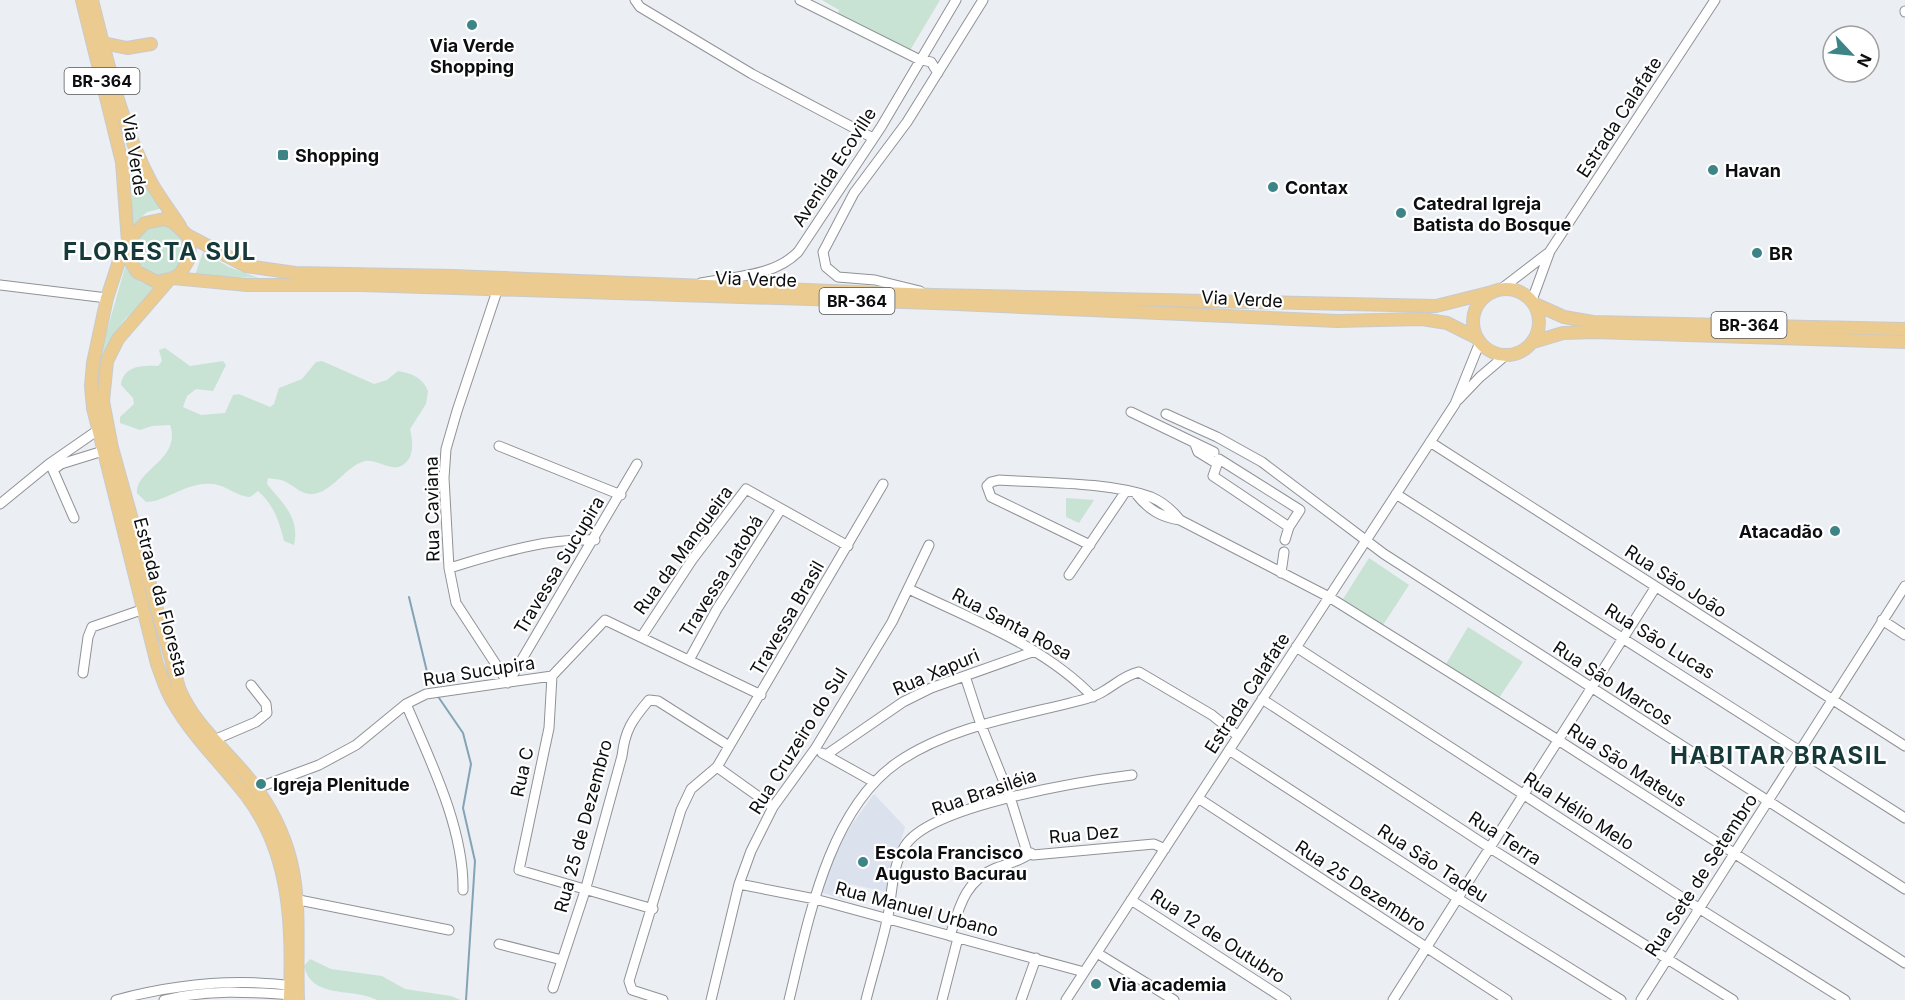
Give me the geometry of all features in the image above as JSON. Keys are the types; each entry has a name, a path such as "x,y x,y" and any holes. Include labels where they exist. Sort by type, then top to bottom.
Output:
{"main road":[{"name":"Via Verde","path":"82,0 122,162 128,249"},
{"name":"Via Verde","path":"92,0 130,137 153,185 184,231 246,266 269,271 934,295 1436,306 1497,291"},
{"path":"103,43 127,48 151,44"},
{"name":"BR-364","path":"171,279 157,282 137,272 130,262 128,249 137,229 154,219 164,219 184,231"},
{"path":"171,279 180,274 189,260 190,243 184,231"},
{"name":"Estrada da Floresta","path":"128,249 119,261 107,298 93,363 91,386 103,451 157,664 172,701 189,727 247,797 261,819 278,858 290,910 294,994"},
{"name":"Via Verde","path":"171,279 247,285 361,285 935,303 1337,321 1422,319 1447,323 1478,340"},
{"name":"Estrada da Floresta","path":"171,279 164,289 130,322 118,339 107,361 103,401 118,471 183,699 214,740 256,788 273,813 289,853 299,900 294,994"},
{"name":"BR-364","path":"1497,291 1518,291 1533,302 1564,317 1594,327 1905,342"},
{"path":"1478,340 1473,317 1483,298 1497,291"},
{"path":"1533,302 1540,324 1533,342"},
{"name":"BR-364","path":"1478,340 1487,349 1506,355 1516,354 1533,342 1594,327 1905,329"}],"street":[{"path":"800,0 918,59 931,62 938,74"},
{"name":"Avenida Ecoville","path":"689,285 785,265 804,245 881,127 918,59 956,0"},
{"path":"804,245 823,252 860,183 893,142 938,74 982,0"},
{"name":"Estrada Calafate","path":"1533,302 1550,251 1715,0"},
{"path":"635,2 752,74 873,138"},
{"path":"881,127 883,138 893,142"},
{"path":"829,204 837,206 843,212"},
{"name":"Estrada Calafate","path":"1497,291 1550,251"},
{"name":"Via Verde","path":"823,252 826,267 838,277 874,280 934,295"},
{"path":"0,285 107,298"},
{"name":"Rua Caviana","path":"497,291 446,449 444,478 449,568 456,603 508,683"},
{"name":"Estrada Calafate","path":"1455,404 1478,340"},
{"name":"Estrada Calafate","path":"1067,1000 1455,404 1480,377 1506,355"},
{"path":"1131,412 1214,452"},
{"path":"1166,414 1217,437 1262,462 1366,540"},
{"path":"0,504 99,430"},
{"name":"Rua São João","path":"1430,442 1905,746"},
{"path":"1195,444 1198,452 1216,463"},
{"path":"499,446 621,495"},
{"path":"51,467 103,451"},
{"path":"1286,540 1289,527 1300,510 1219,459 1213,476 1289,527"},
{"name":"Travessa Sucupira","path":"508,683 553,603 595,540 637,464"},
{"path":"51,467 74,518"},
{"name":"Rua São Mateus","path":"1090,545 991,497 987,486 999,480 1126,491 1149,496 1164,504 1180,520 1329,597 1558,740 1733,855 1905,963"},
{"name":"Travessa Brasil","path":"663,1000 632,990 629,981 653,909 681,810 691,789 717,767 883,484"},
{"name":"Rua da Mangueira","path":"642,636 692,560 746,489 848,546"},
{"path":"1070,575 1126,491"},
{"name":"Rua São Lucas","path":"1396,494 1800,749 1905,818"},
{"name":"Travessa Jatobá","path":"689,660 717,609 781,509"},
{"path":"449,568 543,543 568,539 595,540"},
{"name":"Rua São Marcos","path":"1366,540 1591,689 1905,889"},
{"name":"Rua Cruzeiro do Sul","path":"711,1000 739,884 751,850 773,807 815,749 909,589 929,545"},
{"path":"1281,573 1284,552"},
{"name":"Rua Sete de Setembro","path":"1641,1000 1905,585"},
{"path":"1393,1000 1655,588"},
{"name":"Rua Santa Rosa","path":"909,589 1035,651 1072,675 1093,697"},
{"path":"83,673 88,637 92,627 144,609"},
{"path":"552,676 605,620 761,695"},
{"path":"1882,620 1905,635"},
{"name":"Rua Hélio Melo","path":"1296,647 1700,909 1845,1000"},
{"name":"Rua Xapuri","path":"826,755 903,702 965,676 1035,651"},
{"path":"789,1000 815,899 835,843 874,782 899,761 937,741 981,725 1093,697 1128,674 1139,672 1212,715 1239,736"},
{"name":"Rua Sucupira","path":"256,788 319,765 356,745 406,704 426,694 552,676"},
{"name":"Rua C","path":"552,676 549,728 519,866 522,873 585,891"},
{"name":"Rua Dez","path":"965,676 981,725 1010,797 1023,843 1031,854 1154,844 1165,849"},
{"path":"214,740 256,722 267,713 266,704 252,685"},
{"name":"Rua Terra","path":"1262,699 1490,848 1733,1000"},
{"name":"Rua 25 de Dezembro","path":"553,988 585,891 622,756 625,734 649,700 666,704 729,746"},
{"path":"406,704 439,782 463,867 463,890"},
{"path":"815,749 874,782"},
{"name":"Rua São Tadeu","path":"1229,750 1621,1000"},
{"path":"717,767 773,807"},
{"name":"Rua Brasiléia","path":"866,1000 887,919 899,858 911,837 948,818 1010,797 1054,786 1131,775"},
{"name":"Rua 25 Dezembro","path":"1198,798 1507,1000"},
{"path":"942,1000 962,899 974,881 988,871 1031,854"},
{"name":"Rua Manuel Urbano","path":"739,884 815,899 1084,972"},
{"path":"585,891 653,909"},
{"path":"299,900 449,930"},
{"name":"Rua 12 de Outubro","path":"1131,900 1286,1000"},
{"path":"499,944 562,960"},
{"path":"1097,953 1174,1000"},
{"path":"1021,1000 1036,958"},
{"path":"116,1000 189,984 218,982 294,994"},
{"path":"164,1000 192,993 222,990 294,994"}],"shaded area":[{"name":"Escola Francisco Augusto Bacurau","path":"874,794 905,827 886,892 850,884 845,900 820,892 840,841"}],"green space":[{"path":"822,0 940,0 909,52 837,16 839,10"},
{"path":"130,158 147,188 164,208 147,212 130,228 133,178"},
{"path":"155,225 165,225 178,232 185,245 185,255 178,268 165,275 155,275 146,271 139,264 135,255 135,245 139,236 146,229"},
{"path":"203,252 229,267 259,278 195,275"},
{"path":"126,264 140,282 158,288 125,319 112,338 99,389 102,348"},
{"path":"165,348 190,366 223,361 226,365 213,391 196,389 187,396 183,407 201,415 225,413 233,395 239,394 270,407 274,404 279,388 302,379 316,362 322,361 374,384 387,380 398,371 408,373 420,379 428,391 426,404 410,429 411,455 406,463 397,467 365,461 351,468 325,490 318,493 307,494 284,481 268,478 267,484 289,512 295,526 294,545 284,541 275,514 258,491 250,497 218,485 205,484 146,502 137,493 138,485 170,447 172,437 170,425 152,426 140,430 120,423 120,417 134,404 133,398 121,385 129,370 158,366 162,361 159,350"},
{"path":"1066,498 1094,500 1079,523 1066,517"},
{"path":"1369,558 1409,585 1383,625 1343,599"},
{"path":"1468,627 1523,662 1499,698 1446,664"},
{"path":"310,959 331,969 382,976 405,989 451,996 461,1000 377,1000 367,996 334,991 315,984 308,977 304,966"}],"waterway":[{"path":"409,597 428,676"},
{"path":"437,695 463,733 471,764 463,808 475,861 466,1000"}],"place":[{"name":"Via Verde Shopping","path":"472,25"},
{"name":"Shopping","path":"283,155"},
{"name":"Havan","path":"1713,170"},
{"name":"Contax","path":"1273,187"},
{"name":"Catedral Igreja Batista do Bosque","path":"1401,213"},
{"name":"BR","path":"1757,253"},
{"name":"Atacadão","path":"1835,531"},
{"name":"Igreja Plenitude","path":"261,784"},
{"name":"Escola Francisco Augusto Bacurau","path":"863,862"},
{"name":"Via academia","path":"1096,984"}],"district":[{"name":"FLORESTA SUL","path":"160,251"},
{"name":"HABITAR BRASIL","path":"1779,755"}]}
